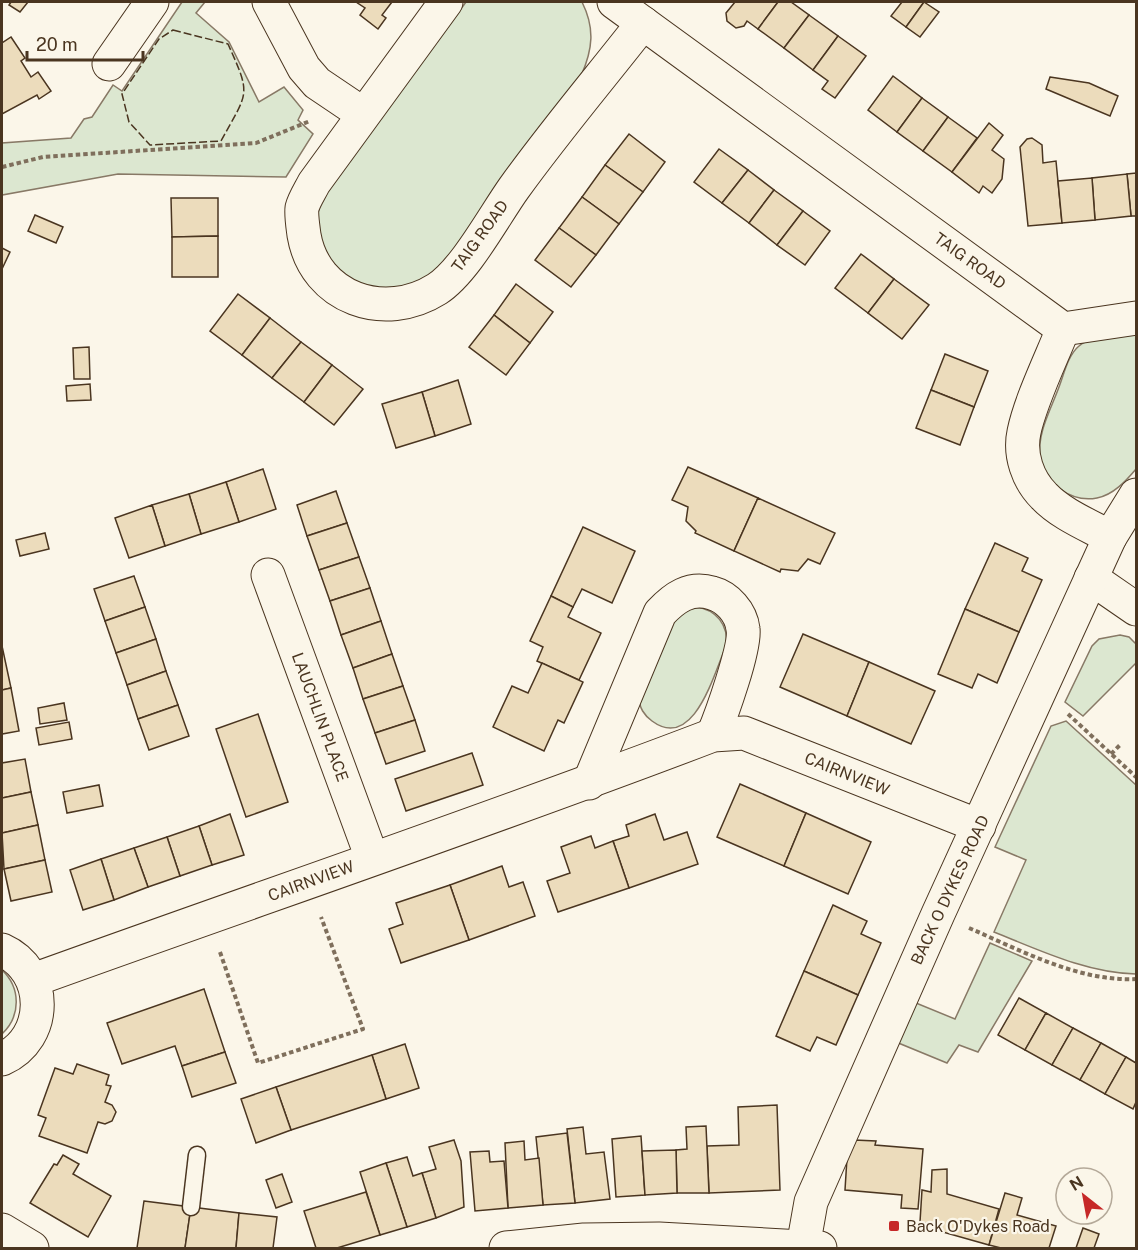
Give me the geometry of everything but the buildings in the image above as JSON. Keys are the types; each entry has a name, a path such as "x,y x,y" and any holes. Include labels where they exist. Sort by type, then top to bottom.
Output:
{"street":[{"path":"109,64 152,2"},
{"path":"269,2 304,68 333,96 363,114"},
{"name":"TAIG ROAD","path":"446,2 314,183 302,208 307,251 318,271 334,289 359,301 392,305 419,299 440,287 457,270 514,187 643,23"},
{"name":"TAIG ROAD","path":"614,2 1063,329"},
{"path":"1110,537 1044,497 1032,481 1024,459 1023,433 1063,329 1137,318"},
{"name":"BACK O DYKES ROAD","path":"812,1248 811,1202 938,914 1091,578 1110,537 1137,495"},
{"name":"LAUCHLIN PLACE","path":"268,575 372,858"},
{"path":"1091,578 1137,609"},
{"path":"589,783 660,613 675,597 690,592 705,591 718,594 730,603 739,616 744,630 725,706 713,735"},
{"name":"CAIRNVIEW","path":"33,980 589,783 713,735 744,733 979,826"},
{"path":"2,950 23,965 33,980 38,1001 36,1022 26,1041 2,1059"},
{"path":"2,1230 32,1248"},
{"path":"506,1248 584,1240 659,1239 812,1248"}],"lane":[{"path":"191,1207 197,1155"}],"path":[{"path":"2,167 43,157 186,145 256,142 309,123 333,96"},
{"path":"1041,689 1137,777"},
{"path":"1111,754 1120,745"},
{"path":"208,917 258,1062 363,1029 308,882"},
{"path":"938,914 1063,967 1099,976 1137,979"}],"green space":[{"path":"182,2 205,2 196,13 229,42 259,102 284,87 303,110 298,120 313,134 286,177 118,174 2,195 2,143 71,138 84,119 92,117 113,85 122,91"},
{"path":"466,2 582,2 591,30 590,48 585,66 581,76 446,260 429,277 413,287 370,289 343,275 324,252 316,221 322,197"},
{"path":"1136,334 1136,469 1119,487 1103,496 1087,499 1069,494 1053,483 1040,457 1045,421 1067,365 1072,354 1084,342 1098,338"},
{"path":"695,607 709,611 720,619 725,631 726,646 708,690 691,718 680,726 667,728 652,721 645,714 640,705 641,692 669,625 680,614"},
{"path":"1120,635 1129,637 1136,644 1136,663 1083,716 1065,702 1092,646 1099,639"},
{"path":"1066,721 1136,785 1136,974 1099,970 1081,965 994,932 1026,860 995,847 1051,726"},
{"path":"990,943 1032,961 978,1052 959,1045 947,1063 896,1042 916,1003 955,1019"},
{"path":"2,970 13,985 16,1002 13,1019 2,1034"}],"fence":[{"path":"173,30 228,44 236,61 244,94 221,141 150,145 129,122 122,94 159,39 173,30"}],"place":[{"name":"Back O'Dykes Road","path":"894,1226"}]}
